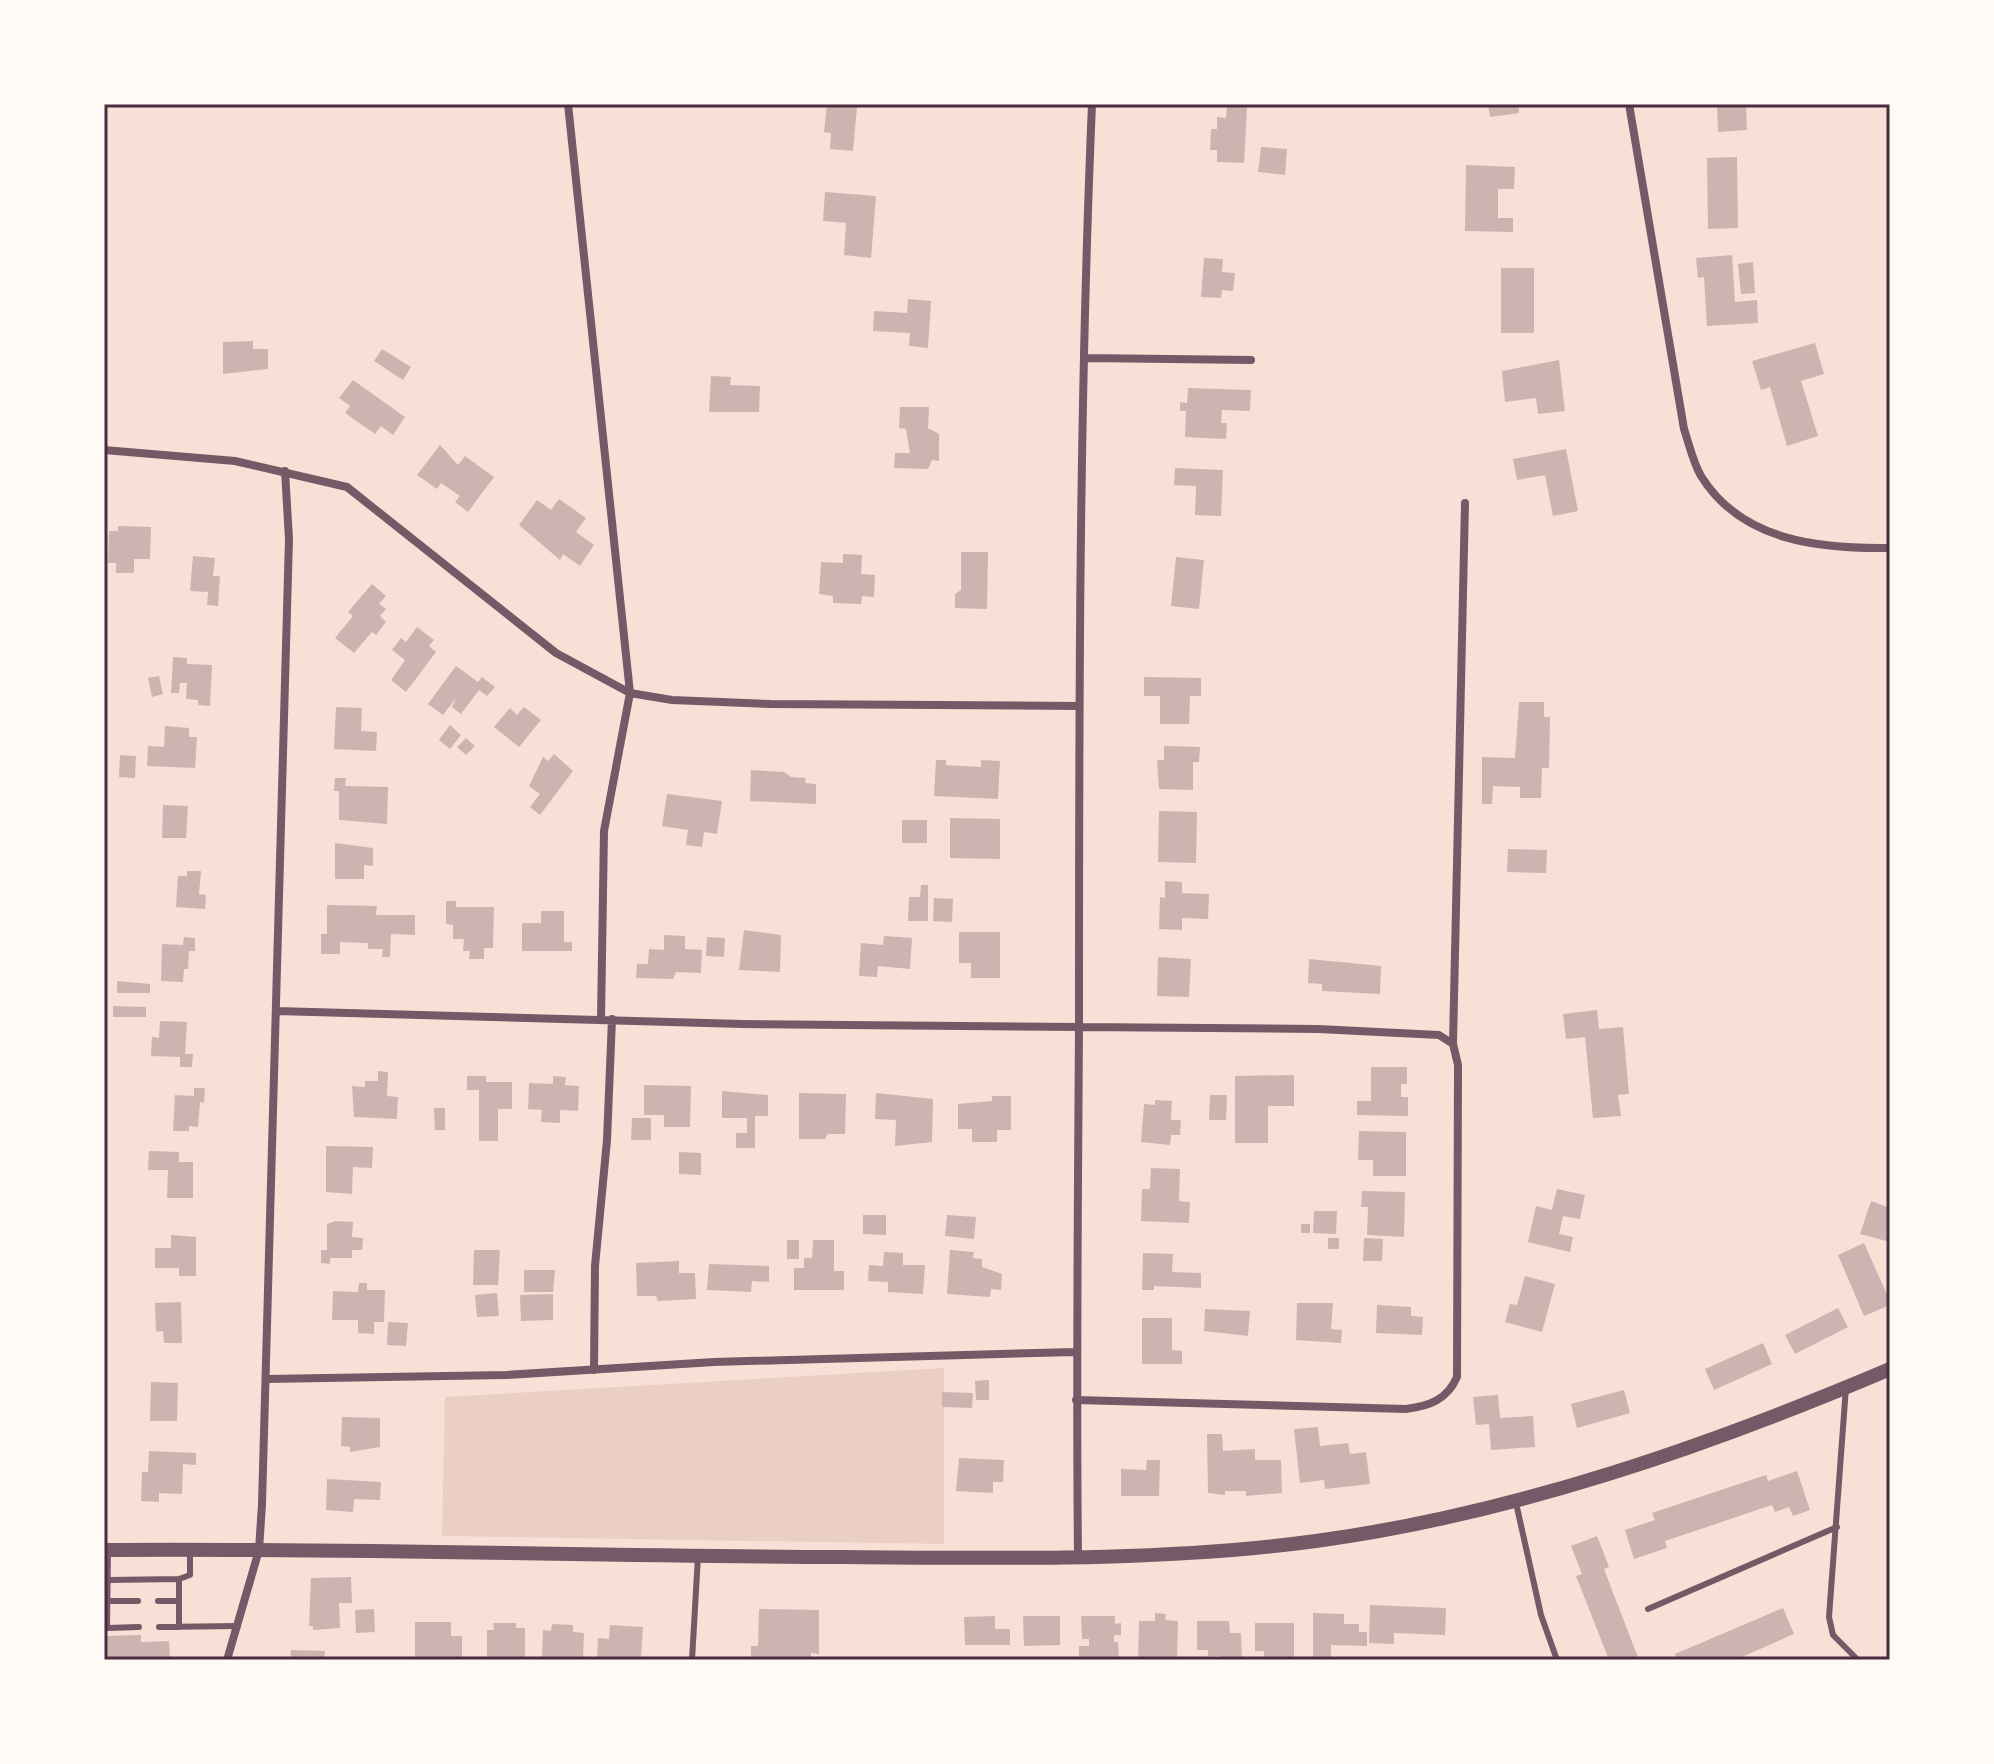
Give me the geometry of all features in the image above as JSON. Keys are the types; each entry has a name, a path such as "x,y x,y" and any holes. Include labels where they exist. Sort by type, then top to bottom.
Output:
{"street":[{"path":"568,104 630,693 604,831 601,1019"},
{"path":"1078,1555 1074,1352 1079,1029 1079,706 1092,104"},
{"path":"1629,104 1684,429 1700,475 1735,512 1799,544 1890,548"},
{"path":"1085,358 1251,360"},
{"path":"104,450 163,453 285,471 347,487 556,653 630,693 702,702 1079,706"},
{"path":"227,1660 259,1550 289,539 285,471"},
{"path":"1076,1400 1406,1409 1427,1406 1446,1395 1457,1377 1458,1065 1453,1044 1465,503"},
{"path":"276,1011 1079,1029 1333,1029 1439,1035 1453,1044"},
{"path":"594,1370 595,1266 608,1125 612,1019"},
{"path":"266,1379 1074,1352"},
{"path":"106,1550 698,1556 1078,1555 1193,1553 1316,1541 1516,1503 1634,1466 1890,1369"}],"lane":[{"path":"1846,1387 1829,1617 1833,1635 1858,1660"},
{"path":"1516,1503 1541,1615 1557,1660"},
{"path":"1648,1609 1837,1527"},
{"path":"106,1550 107,1628 139,1627"},
{"path":"108,1580 179,1579 190,1575 190,1550"},
{"path":"692,1660 698,1556"},
{"path":"179,1579 179,1627"},
{"path":"108,1601 138,1601"},
{"path":"158,1601 179,1601"},
{"path":"159,1627 238,1626"}],"shaded area":[{"path":"944,1368 944,1544 442,1536 445,1397"}],"building":[{"path":"827,104 857,107 853,151 830,149 831,133 824,132"},
{"path":"1488,104 1518,104 1519,113 1490,117"},
{"path":"1717,104 1746,104 1747,130 1718,132"},
{"path":"1227,106 1247,107 1244,163 1217,162 1217,150 1210,150 1211,129 1217,129 1217,117 1226,118"},
{"path":"1261,147 1287,149 1285,175 1258,172"},
{"path":"1737,157 1738,228 1708,229 1707,158"},
{"path":"1466,165 1515,167 1514,189 1498,189 1498,218 1513,218 1513,232 1465,231"},
{"path":"825,192 876,196 871,258 844,255 846,223 823,221"},
{"path":"1732,255 1735,302 1757,300 1758,323 1707,326 1704,277 1698,278 1696,258"},
{"path":"1204,258 1223,259 1222,272 1235,273 1233,291 1222,290 1221,298 1201,297"},
{"path":"1753,262 1755,293 1741,294 1738,264"},
{"path":"1501,268 1534,268 1534,333 1501,333"},
{"path":"908,299 931,301 928,348 909,346 910,333 873,331 874,311 907,313"},
{"path":"253,341 253,349 268,349 268,369 223,374 223,342"},
{"path":"1815,343 1824,374 1801,381 1818,436 1787,446 1770,387 1761,390 1752,361"},
{"path":"382,349 411,367 403,380 374,361"},
{"path":"1559,360 1565,411 1538,414 1536,398 1505,402 1502,371"},
{"path":"711,376 731,377 730,385 760,386 759,412 709,412"},
{"path":"353,380 405,417 393,435 381,426 375,434 345,413 350,406 339,398"},
{"path":"1188,388 1251,390 1250,411 1222,410 1221,423 1227,423 1226,439 1185,437 1186,411 1180,411 1180,402 1187,403"},
{"path":"900,407 929,407 928,428 939,434 939,461 932,460 928,469 894,468 895,453 910,453 906,429 899,428"},
{"path":"440,445 458,465 465,456 494,477 468,512 455,502 460,496 441,483 437,489 417,475"},
{"path":"1566,449 1578,511 1553,516 1545,475 1517,480 1513,459"},
{"path":"1175,468 1223,470 1221,516 1195,515 1196,486 1174,485"},
{"path":"559,499 586,518 576,532 594,545 580,566 563,554 560,560 519,525 537,500 551,510"},
{"path":"118,526 151,527 150,559 134,559 134,573 116,573 116,563 108,563 109,531 118,531"},
{"path":"961,552 988,552 987,609 955,608 955,594 961,590"},
{"path":"843,554 862,555 861,574 875,575 874,597 862,596 861,604 833,603 833,596 819,594 821,562 843,563"},
{"path":"193,556 215,558 213,576 220,576 218,606 207,605 208,592 190,591"},
{"path":"1176,557 1204,560 1199,609 1171,606"},
{"path":"372,584 386,596 379,604 386,609 380,616 386,622 376,635 372,632 354,653 335,638 353,616 348,612"},
{"path":"417,627 434,640 429,646 436,652 406,692 391,680 405,660 392,650 401,638 406,642"},
{"path":"173,657 187,658 187,664 212,665 210,706 186,699 187,683 180,683 179,693 171,693"},
{"path":"456,666 478,682 482,677 495,687 487,696 479,690 461,714 452,707 456,698 443,715 428,704"},
{"path":"159,676 163,694 152,697 148,678"},
{"path":"1144,677 1201,678 1201,696 1190,696 1189,724 1160,724 1160,696 1144,696"},
{"path":"1519,702 1544,702 1544,717 1550,717 1549,768 1542,768 1541,798 1520,798 1520,787 1493,786 1492,804 1482,804 1482,757 1515,758"},
{"path":"336,707 362,708 361,731 377,732 376,751 334,749"},
{"path":"524,707 541,720 519,747 494,727 510,708 517,715"},
{"path":"450,725 461,735 450,749 439,740"},
{"path":"165,726 189,728 189,737 197,737 195,768 147,766 148,746 164,747"},
{"path":"466,738 475,746 466,755 457,747"},
{"path":"1164,746 1200,747 1199,762 1193,762 1193,790 1159,789 1157,760 1164,760"},
{"path":"554,754 573,771 540,815 530,807 540,794 529,786 543,757 548,761"},
{"path":"120,755 136,756 135,778 119,777"},
{"path":"936,760 946,760 946,765 981,767 981,760 1000,761 998,799 934,796"},
{"path":"751,770 784,772 791,777 806,778 805,783 816,784 816,804 750,801"},
{"path":"335,778 346,778 345,786 388,787 387,824 339,820 339,791 334,791"},
{"path":"667,794 722,801 717,834 704,832 702,847 686,845 688,830 662,826"},
{"path":"163,805 188,806 186,838 162,838"},
{"path":"1159,811 1197,812 1196,863 1158,862"},
{"path":"950,818 1000,819 1000,859 950,858"},
{"path":"902,820 927,820 927,843 902,843"},
{"path":"335,843 373,848 373,866 364,865 364,879 335,879"},
{"path":"1508,849 1547,850 1546,873 1507,872"},
{"path":"187,871 201,871 199,894 206,895 205,909 176,907 178,876 187,876"},
{"path":"1165,881 1182,882 1182,893 1209,894 1208,919 1182,918 1182,930 1159,929 1160,897 1165,898"},
{"path":"921,885 928,885 928,921 908,921 909,897 920,897"},
{"path":"934,898 953,899 952,922 933,921"},
{"path":"446,901 456,901 456,907 494,907 493,948 484,948 484,959 469,959 470,951 463,951 464,939 453,939 453,925 446,924"},
{"path":"327,905 377,906 376,915 415,915 415,935 391,934 390,957 382,957 383,949 368,949 368,943 340,942 340,954 321,954 321,934 327,934"},
{"path":"541,911 564,911 564,942 572,942 572,951 522,951 522,923 541,923"},
{"path":"744,930 781,935 780,972 739,970"},
{"path":"959,932 1000,932 1000,978 971,978 971,963 959,963"},
{"path":"664,935 685,936 685,949 702,950 701,973 676,972 673,979 636,978 637,964 648,964 649,949 664,950"},
{"path":"884,936 912,938 910,969 878,966 877,977 859,976 861,943 883,945"},
{"path":"184,937 195,938 195,951 189,951 188,969 184,969 183,982 161,981 162,944 183,945"},
{"path":"707,937 725,938 724,957 706,956"},
{"path":"1158,957 1191,959 1189,997 1157,996"},
{"path":"1309,959 1381,966 1380,994 1322,991 1322,984 1308,983"},
{"path":"117,981 150,984 150,993 117,993"},
{"path":"113,1006 146,1007 146,1017 113,1017"},
{"path":"1597,1010 1599,1029 1623,1027 1629,1094 1618,1095 1621,1116 1593,1118 1585,1037 1566,1039 1563,1014"},
{"path":"160,1021 187,1022 185,1054 193,1054 192,1067 180,1067 180,1057 151,1056 152,1037 159,1038"},
{"path":"1371,1067 1407,1067 1407,1084 1401,1084 1401,1097 1408,1097 1408,1116 1357,1115 1357,1101 1371,1101"},
{"path":"378,1071 388,1072 387,1096 398,1097 397,1119 354,1117 352,1086 365,1087 365,1081 378,1081"},
{"path":"1294,1075 1294,1106 1268,1106 1268,1143 1235,1143 1235,1076"},
{"path":"467,1076 486,1076 486,1082 512,1082 512,1109 498,1109 498,1141 479,1141 479,1090 467,1090"},
{"path":"553,1076 566,1077 565,1085 579,1086 578,1111 560,1110 560,1123 541,1122 542,1110 528,1109 529,1083 553,1084"},
{"path":"644,1085 691,1086 690,1127 664,1127 664,1115 644,1115"},
{"path":"194,1088 205,1088 204,1103 200,1102 198,1127 189,1126 189,1131 173,1131 175,1095 194,1096"},
{"path":"722,1091 768,1095 768,1116 755,1116 755,1148 736,1148 736,1133 747,1133 747,1118 722,1118"},
{"path":"799,1093 846,1094 845,1134 828,1134 825,1139 799,1139"},
{"path":"876,1093 933,1099 932,1142 895,1146 896,1120 875,1119"},
{"path":"1210,1095 1227,1095 1226,1120 1209,1120"},
{"path":"992,1096 1011,1096 1011,1130 997,1130 997,1142 972,1142 972,1129 958,1129 958,1104 992,1101"},
{"path":"1155,1100 1172,1101 1171,1120 1181,1120 1180,1135 1171,1135 1170,1145 1141,1142 1144,1104 1155,1105"},
{"path":"434,1108 445,1108 445,1130 435,1130"},
{"path":"632,1118 651,1118 651,1140 631,1140"},
{"path":"1359,1131 1406,1132 1406,1176 1373,1176 1373,1160 1358,1160"},
{"path":"326,1146 373,1147 372,1168 353,1167 352,1194 326,1192"},
{"path":"149,1151 179,1152 179,1162 193,1162 193,1198 167,1198 168,1170 148,1170"},
{"path":"679,1152 701,1153 701,1175 679,1174"},
{"path":"1151,1168 1180,1169 1179,1201 1190,1202 1189,1223 1141,1221 1142,1189 1150,1189"},
{"path":"1557,1189 1585,1195 1580,1219 1563,1216 1559,1234 1573,1237 1570,1252 1528,1242 1536,1206 1552,1210"},
{"path":"1362,1191 1405,1192 1404,1237 1367,1235 1368,1207 1361,1207"},
{"path":"1871,1201 1890,1208 1890,1242 1860,1234"},
{"path":"1314,1211 1337,1211 1336,1234 1313,1233"},
{"path":"863,1215 886,1215 886,1235 863,1234"},
{"path":"947,1215 976,1217 974,1239 945,1236"},
{"path":"353,1222 352,1237 363,1238 362,1250 352,1250 352,1258 330,1258 330,1264 321,1263 321,1250 327,1250 327,1224"},
{"path":"1301,1224 1310,1224 1310,1233 1301,1233"},
{"path":"171,1235 196,1237 196,1276 179,1276 179,1268 155,1268 155,1248 171,1248"},
{"path":"1328,1238 1339,1238 1339,1249 1328,1249"},
{"path":"1364,1238 1383,1239 1382,1261 1363,1261"},
{"path":"787,1240 799,1240 799,1259 787,1259"},
{"path":"813,1240 834,1240 834,1271 844,1271 844,1290 794,1290 794,1268 804,1268 804,1258 812,1258"},
{"path":"1864,1243 1890,1305 1864,1316 1838,1255"},
{"path":"474,1250 500,1250 498,1285 473,1285"},
{"path":"950,1250 974,1252 973,1258 982,1259 982,1267 1002,1274 1001,1290 991,1289 990,1297 947,1294"},
{"path":"884,1252 903,1253 903,1265 925,1265 923,1294 888,1292 888,1282 868,1281 869,1265 883,1266"},
{"path":"1143,1253 1173,1254 1172,1272 1201,1273 1201,1288 1154,1286 1154,1290 1142,1290"},
{"path":"679,1261 679,1273 695,1273 696,1299 658,1301 656,1296 637,1296 636,1263"},
{"path":"709,1264 769,1266 769,1282 752,1281 751,1292 707,1290"},
{"path":"524,1270 555,1270 553,1292 524,1292"},
{"path":"1525,1276 1555,1284 1542,1332 1505,1322 1510,1304 1517,1305"},
{"path":"359,1283 367,1283 367,1290 385,1290 384,1322 374,1322 374,1334 358,1333 358,1320 332,1320 333,1291 358,1292"},
{"path":"497,1293 499,1316 477,1317 475,1295"},
{"path":"553,1294 553,1320 521,1321 520,1295"},
{"path":"181,1302 182,1343 164,1343 163,1331 156,1332 155,1303"},
{"path":"1297,1303 1333,1303 1331,1329 1342,1330 1341,1343 1296,1340"},
{"path":"1377,1305 1411,1307 1411,1316 1423,1317 1422,1335 1376,1333"},
{"path":"1838,1308 1848,1327 1795,1354 1785,1335"},
{"path":"1205,1309 1250,1311 1248,1336 1204,1331"},
{"path":"1142,1318 1172,1318 1172,1350 1182,1351 1182,1364 1142,1364"},
{"path":"388,1322 408,1323 406,1346 387,1345"},
{"path":"1763,1343 1772,1364 1714,1390 1705,1369"},
{"path":"989,1380 989,1400 976,1400 975,1381"},
{"path":"151,1382 178,1383 177,1421 150,1421"},
{"path":"1624,1390 1630,1413 1577,1428 1571,1404"},
{"path":"942,1392 973,1393 972,1408 942,1407"},
{"path":"1498,1395 1500,1418 1533,1416 1535,1447 1491,1450 1489,1424 1476,1425 1473,1397"},
{"path":"342,1417 380,1418 380,1447 350,1452 350,1447 341,1446"},
{"path":"1318,1427 1320,1446 1348,1443 1350,1454 1366,1452 1370,1484 1325,1489 1324,1480 1300,1483 1294,1429"},
{"path":"1207,1434 1222,1434 1223,1451 1255,1449 1255,1460 1281,1460 1282,1493 1246,1496 1246,1491 1225,1491 1225,1495 1208,1493"},
{"path":"149,1451 196,1453 196,1465 183,1464 182,1494 159,1493 159,1502 141,1501 142,1472 148,1472"},
{"path":"959,1458 1004,1460 1003,1482 993,1482 993,1493 956,1491"},
{"path":"1147,1460 1160,1460 1159,1496 1121,1496 1121,1469 1146,1470"},
{"path":"1797,1471 1810,1510 1793,1516 1789,1507 1775,1512 1772,1505 1665,1541 1667,1548 1634,1559 1625,1530 1655,1520 1652,1513 1766,1475 1768,1481"},
{"path":"327,1479 381,1482 380,1500 354,1499 353,1512 326,1510"},
{"path":"1597,1536 1609,1567 1604,1569 1639,1660 1609,1660 1576,1576 1582,1574 1571,1546"},
{"path":"351,1577 352,1603 339,1603 340,1628 313,1630 313,1626 309,1626 311,1578"},
{"path":"1370,1605 1446,1608 1445,1635 1394,1633 1394,1644 1369,1643"},
{"path":"1783,1608 1794,1634 1735,1660 1677,1660 1675,1654"},
{"path":"374,1609 375,1632 356,1633 355,1610"},
{"path":"759,1609 819,1610 819,1654 811,1653 811,1660 751,1660 751,1646 758,1646"},
{"path":"1155,1613 1166,1614 1165,1620 1178,1621 1177,1660 1138,1660 1139,1621 1155,1621"},
{"path":"1313,1613 1344,1614 1344,1624 1359,1624 1359,1632 1367,1632 1367,1646 1331,1645 1331,1660 1313,1659"},
{"path":"995,1616 995,1629 1010,1629 1010,1645 965,1645 964,1617"},
{"path":"1023,1616 1060,1616 1060,1645 1024,1646"},
{"path":"1081,1616 1115,1616 1115,1624 1121,1623 1121,1635 1114,1635 1114,1642 1118,1642 1119,1660 1079,1660 1079,1646 1089,1646 1089,1639 1082,1639"},
{"path":"1197,1621 1229,1621 1230,1633 1241,1633 1242,1660 1221,1660 1221,1656 1208,1656 1208,1650 1197,1650"},
{"path":"415,1622 451,1622 451,1636 462,1636 462,1660 415,1660"},
{"path":"493,1623 516,1623 516,1628 525,1628 525,1657 487,1657 487,1630 494,1630"},
{"path":"1255,1623 1294,1623 1294,1659 1264,1659 1264,1651 1255,1651"},
{"path":"552,1624 573,1625 573,1632 584,1633 583,1659 542,1657 543,1630 551,1631"},
{"path":"610,1625 643,1627 641,1657 597,1658 598,1638 609,1639"},
{"path":"141,1635 141,1642 169,1641 170,1660 104,1660 104,1636"},
{"path":"291,1650 325,1651 324,1660 290,1660"}]}
